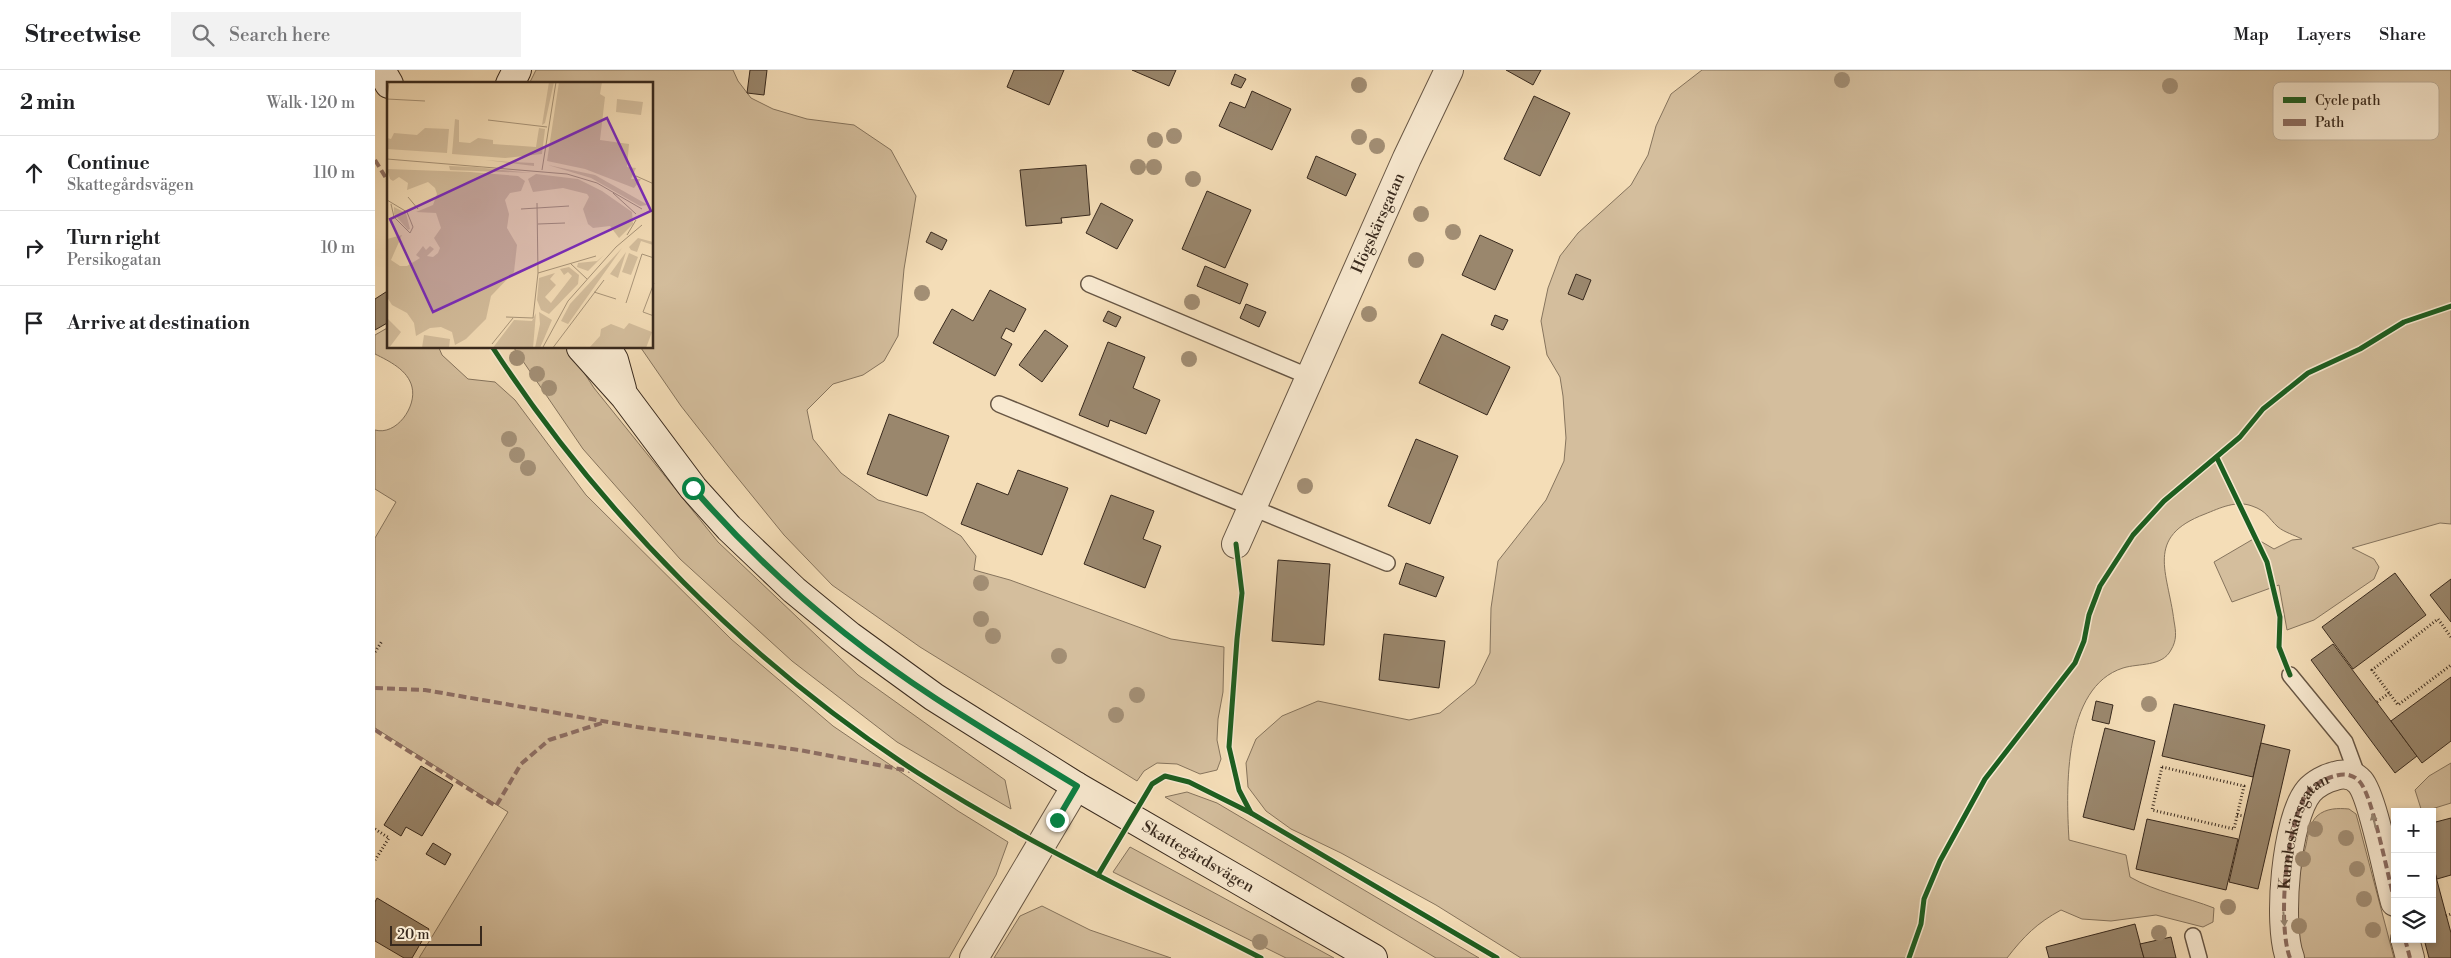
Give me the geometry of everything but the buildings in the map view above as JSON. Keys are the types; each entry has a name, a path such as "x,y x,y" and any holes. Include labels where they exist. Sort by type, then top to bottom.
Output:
{"street":[{"path":"511,82 517,70"},
{"name":"Högskärsgatan","path":"1236,544 1250,508 1407,158 1449,70"},
{"name":"Skattegårdsvägen","path":"582,349 625,397 654,438 711,508 759,559 850,636 934,697 1077,786 1373,958"},
{"name":"Skattegårdsvägen","path":"608,349 614,360 625,397"},
{"name":"Kumleskärsgatan","path":"2290,958 2283,906 2297,811 2309,790 2327,778 2341,774 2350,775 2360,782 2371,806 2394,898"},
{"path":"974,958 1077,786"},
{"path":"2406,943 2409,958"}],"lane":[{"path":"1089,284 1310,377"},
{"path":"999,404 1387,563"},
{"path":"2290,675 2345,742 2360,782"},
{"path":"2193,936 2199,958"}],"path":[{"path":"2451,637 2438,620 2372,670 2398,705 2451,665"},
{"path":"375,652 382,641"},
{"path":"2377,702 2389,693"},
{"path":"2162,766 2244,786 2237,815 2234,829 2152,810 2162,766"},
{"path":"2237,815 2244,816"},
{"path":"375,829 389,838 375,860"},
{"path":"2446,916 2451,914"}],"shaded area":[{"path":"536,70 733,70 738,81 751,98 773,109 807,119 854,125 891,150 916,196 904,269 898,336 884,361 863,375 833,384 807,410 813,439 841,473 878,500 923,513 961,536 976,556 974,570 1010,580 1171,639 1224,647 1223,692 1218,719 1217,740 1221,759 1217,770 1200,774 1177,764 1157,763 1144,771 1137,781 920,647 832,585 784,535 728,466 681,406 642,349 654,349 654,82 530,82"},
{"path":"1702,70 2451,70 2451,524 2440,523 2352,548 2374,559 2379,567 2374,579 2314,620 2287,630 2279,585 2232,602 2214,562 2255,538 2274,549 2292,540 2302,539 2280,529 2261,510 2246,504 2222,507 2186,523 2174,534 2167,545 2164,558 2176,632 2171,650 2156,662 2129,666 2103,679 2089,696 2079,717 2072,742 2068,794 2069,840 2126,855 2130,877 2214,908 2213,922 2203,927 2156,915 2111,921 2082,919 2061,910 2031,931 2007,958 1521,958 1436,905 1341,853 1291,829 1266,811 1248,787 1246,763 1256,739 1282,716 1318,701 1409,720 1440,713 1475,684 1490,653 1491,608 1498,561 1546,500 1564,461 1566,438 1560,377 1547,355 1541,321 1548,288 1560,256 1578,233 1631,185 1648,155 1656,126 1671,94"},
{"path":"387,328 387,349 439,349 442,355 468,379 495,382 515,400 586,495 731,639 833,726 958,811 1008,842 996,875 949,958 419,958 508,812 375,728 375,538 396,502 375,489 375,430 383,431 397,424 408,411 413,395 407,376 392,363 375,354 375,335"},
{"path":"515,349 569,349 594,388 718,542 858,675 1005,780 1011,809 897,742 792,661 680,559 583,449"},
{"path":"2451,763 2451,803 2435,808 2421,808 2415,790 2429,776"},
{"path":"1187,792 1217,803 1479,958 1436,958 1165,797"},
{"path":"2349,809 2356,814 2394,958 2304,958 2298,930 2297,902 2300,872 2309,830 2314,819 2324,811"},
{"path":"1130,847 1334,958 1286,958 1113,872"},
{"path":"1042,906 1090,930 1171,958 994,958 1020,916"}],"marked path":[{"path":"375,160 387,180"},
{"path":"375,688 425,690 637,727 799,750 910,771"},
{"path":"375,730 496,806 521,764 549,740 605,722"},
{"path":"2290,958 2284,922 2284,898 2289,847 2301,805 2314,786 2332,777 2345,774 2354,777 2360,782 2365,790 2375,820 2394,898"},
{"path":"2406,943 2410,958"}],"cycle path":[{"path":"1909,958 1921,924 1924,899 1940,861 1985,779 2075,663 2084,641 2089,615 2100,586 2133,535 2164,501 2240,437 2263,409 2308,373 2360,349 2404,322 2451,306"},
{"path":"494,349 536,410 582,470 631,527 683,582 738,634 796,684 856,730 959,799 1087,870 1261,958"},
{"path":"2217,458 2267,562 2280,617 2279,647 2290,675"},
{"path":"1236,544 1242,593 1229,747 1239,790 1251,813 1497,958"},
{"path":"1098,875 1152,784 1165,776 1189,782 1251,813"}],"route":[{"path":"693,488 759,559 850,636 934,697 1077,786 1057,820"}]}
